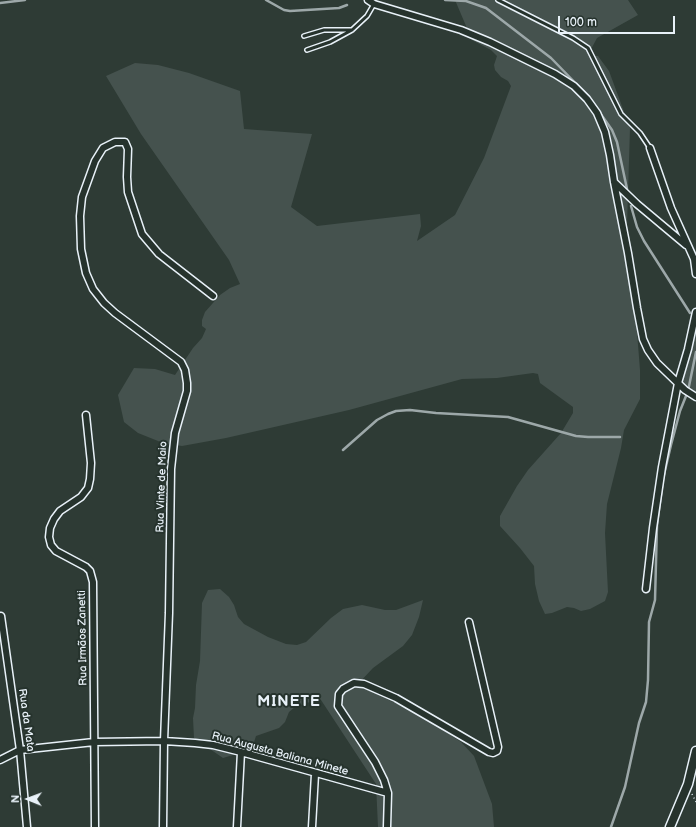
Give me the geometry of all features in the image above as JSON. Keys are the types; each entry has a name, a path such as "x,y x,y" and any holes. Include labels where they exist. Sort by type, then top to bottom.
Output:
{"street":[{"path":"368,0 374,4 427,19 476,36 555,74 574,86 590,103 597,113 605,132 643,339 648,350 657,363 678,384 694,396"},
{"name":"Rua Vinte de Maio","path":"163,827 172,447 179,415 187,391 187,383 185,370 181,362 115,313 104,303 93,289 86,273 81,249 80,216 87,179 94,161 102,148 115,142 125,142 128,150 128,192 142,234 159,254 213,296"},
{"path":"650,148 671,208 695,259 696,274"},
{"path":"614,182 637,204 688,246"},
{"path":"646,589 657,498 669,425 696,312"},
{"name":"Rua Irmãos Zanetti","path":"86,415 91,463 88,488 81,497 60,512 54,519 50,528 49,537 51,545 56,551 86,567 90,571 93,582 95,827"},
{"name":"Rua da Mata","path":"1,616 20,750 27,827"},
{"path":"387,827 388,793 384,780 375,762 338,706 339,694 342,689 354,683 364,684 396,698 489,752 493,753 497,751 498,747 469,622"},
{"name":"Rua Augusta Baliana Minete","path":"0,760 20,750 94,742 164,741 195,743 213,745 241,752 315,774 388,793"},
{"path":"237,827 241,752"},
{"path":"670,827 688,784 696,752"},
{"path":"312,827 315,774"}],"lane":[{"path":"498,0 573,38 588,48 621,114 640,133 650,148"},
{"path":"307,50 330,42 352,30 367,16 374,4"},
{"path":"304,36 324,30 352,30"}],"shaded area":[{"path":"455,0 628,0 638,15 597,38 588,55 598,56 609,71 630,128 627,226 631,256 640,370 640,399 624,430 607,504 605,533 608,592 605,601 590,609 581,611 567,607 545,614 539,601 535,584 534,566 500,526 500,516 517,486 528,470 561,433 573,413 573,407 540,383 538,374 533,373 497,378 462,379 349,410 226,438 182,446 163,443 138,433 124,422 118,395 134,368 155,369 175,375 193,348 202,338 206,329 202,326 202,320 205,312 220,295 230,288 240,284 229,260 141,134 106,76 135,63 158,65 189,73 240,91 244,129 312,134 291,207 317,226 420,214 421,226 417,241 455,215 484,158 511,86 508,81 501,77 495,70 494,65 497,56 491,50 472,40"},
{"path":"696,314 696,399 685,396 679,388"},
{"path":"220,589 229,597 234,605 238,617 244,624 268,637 286,644 297,645 306,642 331,618 343,609 362,605 385,610 396,610 423,600 419,617 412,635 403,646 373,668 357,685 427,718 432,723 461,742 474,756 492,804 494,827 378,827 376,784 321,700 295,707 289,712 285,722 279,728 256,736 253,745 248,750 223,758 194,738 193,718 200,661 202,603 208,590"}],"waterway":[{"path":"0,3 25,0"},
{"path":"266,0 284,10 290,11 339,8 347,5"},
{"path":"445,0 466,1 486,8 551,58 588,96"},
{"path":"591,100 612,130 617,142 627,189"},
{"path":"631,206 637,227 644,241 690,313"},
{"path":"611,827 625,787 639,723 646,702 649,622 655,600 657,525 663,479 680,411 688,391 696,352"},
{"path":"343,450 377,420 396,411 410,410 508,417 576,436 620,437"}],"district":[{"name":"MINETE","path":"289,702"}]}
